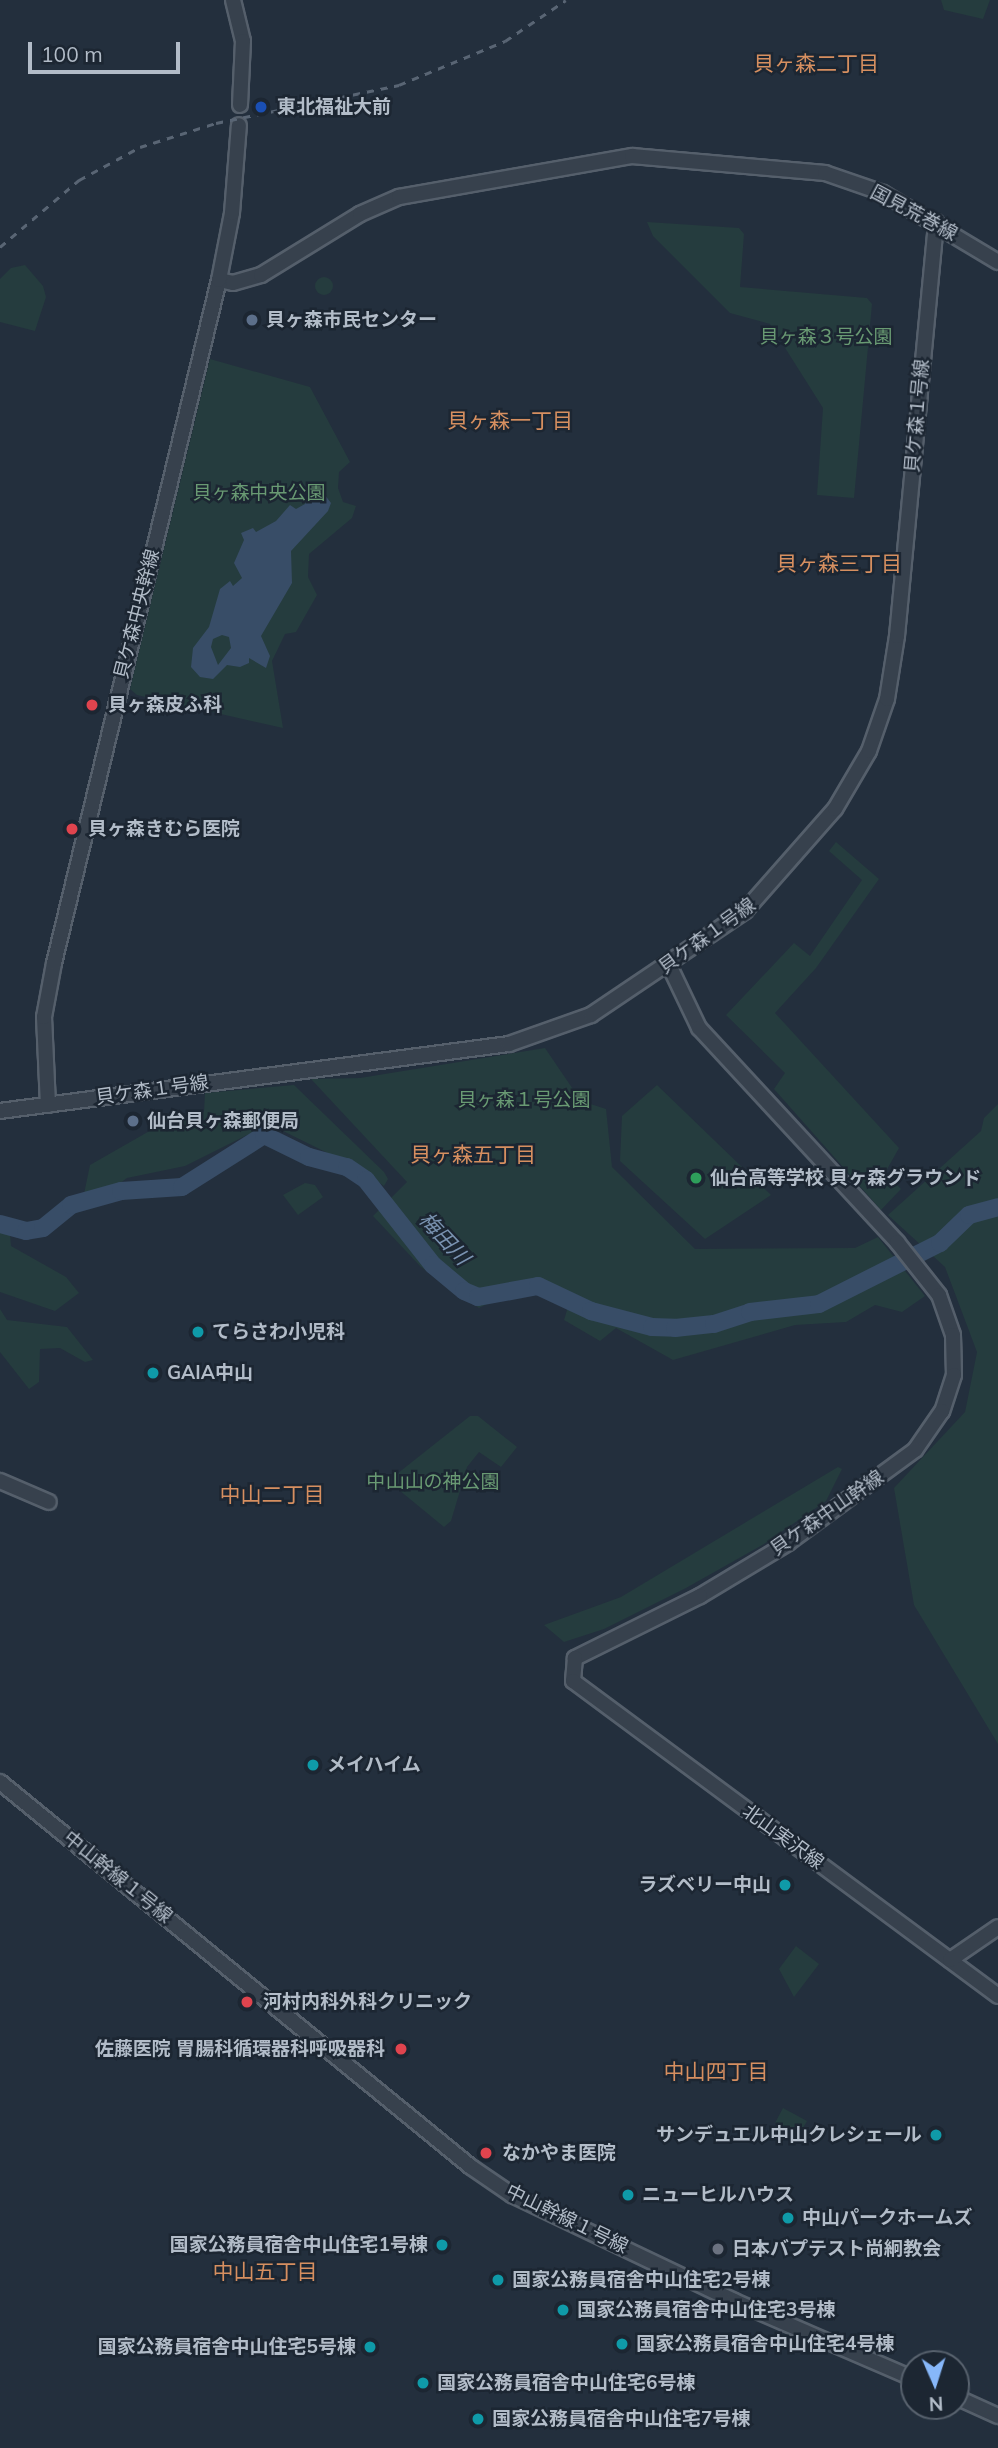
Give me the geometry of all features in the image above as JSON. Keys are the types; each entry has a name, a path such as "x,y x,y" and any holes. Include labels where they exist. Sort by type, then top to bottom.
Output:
{"street":[{"path":"233,0 243,41 240,105"},
{"name":"貝ケ森中央幹線","path":"48,1105 44,1017 54,962 219,280 232,213 239,125"},
{"name":"国見荒巻線","path":"219,280 233,283 261,275 360,214 399,197 600,158 641,156 825,173 883,193 936,222 998,262"},
{"name":"貝ケ森１号線","path":"0,1111 509,1044 592,1015 746,911 797,858 835,810 879,725 897,636 936,222"},
{"name":"貝ケ森中山幹線","path":"572,1676 575,1658 700,1596 788,1543 904,1458 930,1433 950,1393 955,1354 949,1318 919,1267 699,1028 669,965"},
{"path":"0,1481 49,1502"},
{"name":"北山実沢線","path":"572,1676 575,1686 998,1996"},
{"name":"中山幹線１号線","path":"0,1782 471,2167 512,2195 734,2301 900,2373"},
{"path":"950,1960 998,1927"},
{"path":"970,2404 998,2416"}],"green space":[{"path":"941,0 990,0 983,19 944,10"},
{"name":"貝ヶ森３号公園","path":"647,222 739,228 744,234 740,287 867,298 872,304 854,498 817,495 823,408 770,324 730,313 653,236"},
{"path":"25,265 43,286 46,297 35,331 0,322 0,279 11,268"},
{"path":"324,277 330,280 333,286 330,292 324,295 318,292 315,286 318,280"},
{"name":"貝ヶ森中央公園","path":"210,359 310,387 350,462 339,472 338,488 343,502 356,506 352,518 309,554 308,577 317,595 296,632 285,634 272,661 283,728 137,695 130,689"},
{"path":"836,842 879,879 816,968 775,1013 899,1148 885,1173 901,1189 881,1210 774,1089 785,1073 726,1015 794,943 810,956 862,880 829,851"},
{"name":"貝ヶ森１号公園","path":"545,1048 581,1101 606,1109 612,1167 695,1249 855,1248 878,1237 925,1296 902,1312 875,1305 846,1322 795,1325 673,1360 616,1328 600,1341 564,1320 571,1297 538,1279 479,1308 421,1267 373,1216 407,1182 311,1079 360,1078"},
{"path":"294,1085 384,1172 388,1179 384,1186 360,1169 281,1130 247,1135 185,1166 127,1178 111,1190 84,1194 90,1165 160,1125 161,1120 204,1112 205,1093"},
{"name":"仙台高等学校 貝ヶ森グラウンド","path":"657,1085 771,1195 705,1239 620,1161 622,1116"},
{"path":"998,1104 998,1744 914,1605 894,1488 965,1412 977,1352 945,1267 888,1215 981,1131 984,1118"},
{"path":"305,1183 315,1185 323,1197 298,1215 283,1195"},
{"path":"0,1231 10,1234 11,1246 66,1277 79,1293 55,1311 0,1292"},
{"path":"0,1309 7,1320 67,1327 93,1360 85,1362 60,1348 40,1349 39,1382 29,1389 0,1352"},
{"name":"中山山の神公園","path":"470,1416 478,1416 517,1447 501,1467 479,1452 467,1467 451,1521 444,1527 388,1481"},
{"path":"838,1467 842,1469 826,1501 764,1544 686,1588 604,1629 564,1642 544,1625 621,1597"},
{"path":"796,1946 819,1964 794,1997 779,1969"},
{"path":"783,2108 807,2121 799,2135 775,2123"}],"water":[{"path":"309,485 318,486 331,503 328,511 291,551 292,583 261,636 270,656 266,668 249,658 249,663 240,667 227,665 213,679 200,677 191,667 193,648 209,627 220,589 230,581 233,586 242,578 234,563 244,540 241,533 253,528 256,532 276,521 290,505 296,509 305,504","holes":["222,635 229,637 231,648 218,665 211,647 213,639"]}],"waterway":[{"name":"梅田川","path":"0,1224 26,1231 43,1228 71,1205 121,1191 182,1187 264,1135 309,1157 347,1167 366,1180 433,1265 464,1291 478,1297 538,1286 591,1311 652,1327 675,1328 714,1324 750,1312 819,1304 940,1243 969,1215 998,1207"}],"railway":[{"path":"0,247 79,180 140,147 216,123 399,85 505,41 566,0"}],"place":[{"name":"東北福祉大前","path":"261,107"},
{"name":"貝ヶ森市民センター","path":"252,320"},
{"name":"貝ヶ森皮ふ科","path":"92,705"},
{"name":"貝ヶ森きむら医院","path":"72,829"},
{"name":"仙台貝ヶ森郵便局","path":"133,1121"},
{"name":"仙台高等学校 貝ヶ森グラウンド","path":"696,1178"},
{"name":"てらさわ小児科","path":"198,1332"},
{"name":"GAIA中山","path":"153,1373"},
{"name":"メイハイム","path":"313,1765"},
{"name":"ラズベリー中山","path":"785,1885"},
{"name":"河村内科外科クリニック","path":"247,2002"},
{"name":"佐藤医院 胃腸科循環器科呼吸器科","path":"401,2049"},
{"name":"サンデュエル中山クレシェール","path":"936,2135"},
{"name":"なかやま医院","path":"486,2153"},
{"name":"ニューヒルハウス","path":"628,2195"},
{"name":"中山パークホームズ","path":"788,2218"},
{"name":"国家公務員宿舎中山住宅1号棟","path":"442,2245"},
{"name":"日本バプテスト尚絅教会","path":"718,2249"},
{"name":"国家公務員宿舎中山住宅2号棟","path":"498,2280"},
{"name":"国家公務員宿舎中山住宅3号棟","path":"563,2310"},
{"name":"国家公務員宿舎中山住宅4号棟","path":"622,2344"},
{"name":"国家公務員宿舎中山住宅5号棟","path":"370,2347"},
{"name":"国家公務員宿舎中山住宅6号棟","path":"423,2383"},
{"name":"国家公務員宿舎中山住宅7号棟","path":"478,2419"}],"district":[{"name":"貝ヶ森二丁目","path":"816,63"},
{"name":"貝ヶ森一丁目","path":"510,420"},
{"name":"貝ヶ森三丁目","path":"839,563"},
{"name":"貝ヶ森五丁目","path":"473,1154"},
{"name":"中山二丁目","path":"272,1494"},
{"name":"中山四丁目","path":"716,2071"},
{"name":"中山五丁目","path":"265,2271"}]}
